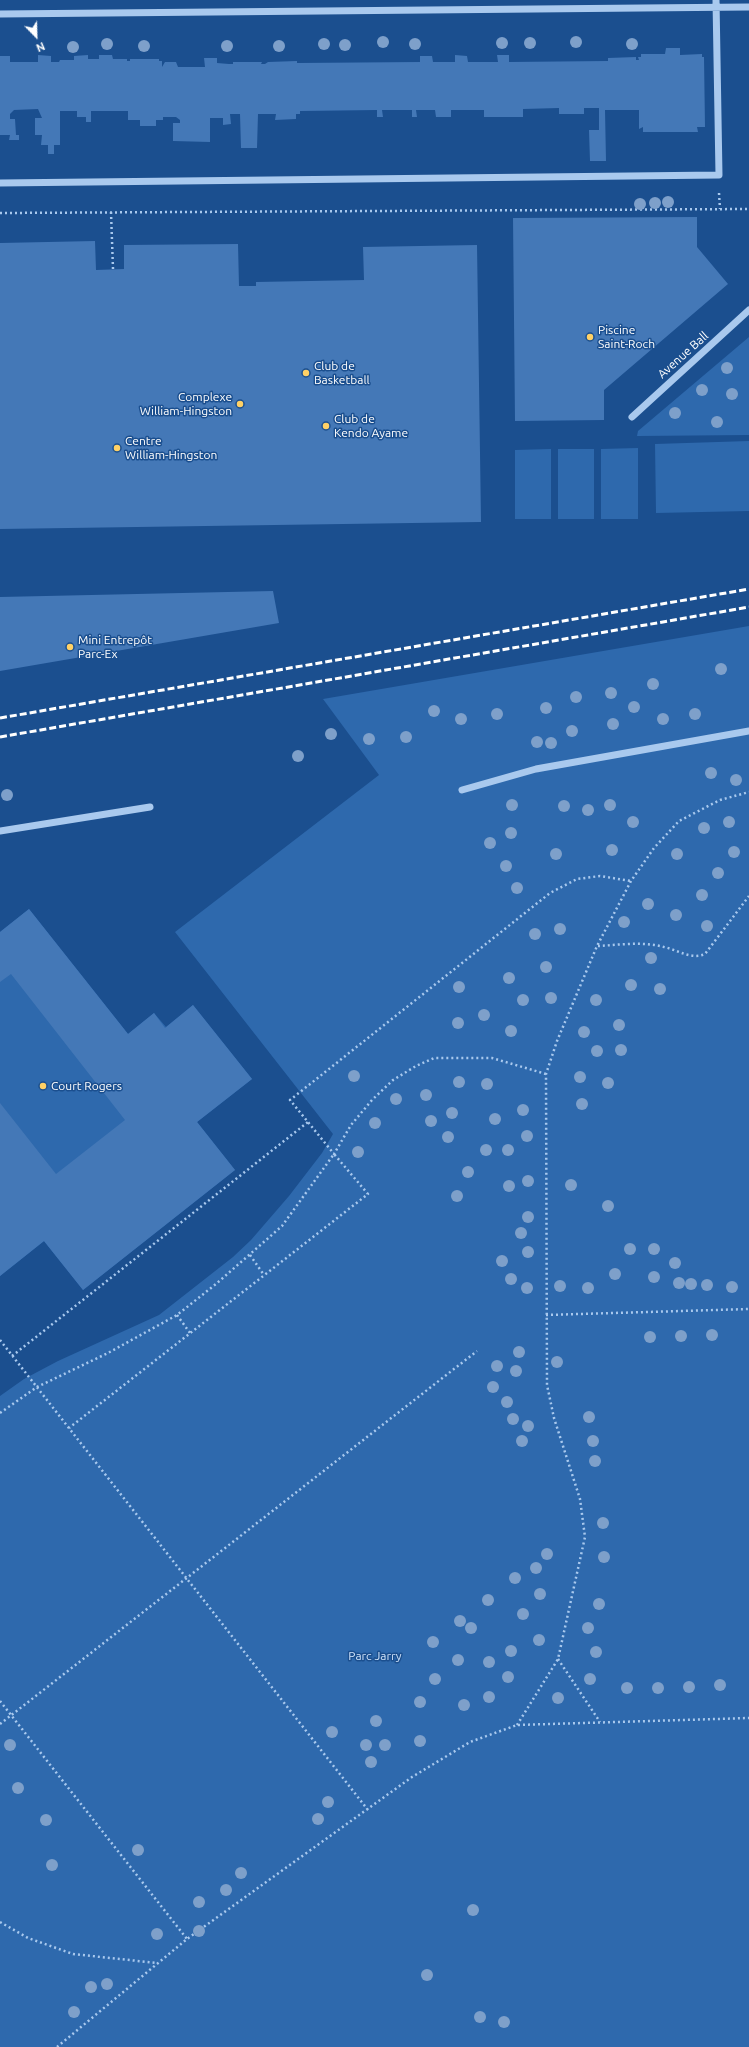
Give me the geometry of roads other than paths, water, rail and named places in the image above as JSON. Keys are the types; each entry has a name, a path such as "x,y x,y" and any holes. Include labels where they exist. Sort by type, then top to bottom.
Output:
{"street":[{"path":"0,14 716,3 749,7"},
{"path":"0,183 719,175 716,3"},
{"name":"Avenue Ball","path":"632,417 749,310"},
{"path":"462,790 536,769 749,731"},
{"path":"0,831 150,807"}],"railway":[{"path":"0,718 749,589"},
{"path":"0,737 749,607"}],"place":[{"name":"Piscine Saint-Roch","path":"590,337"},
{"name":"Club de Basketball","path":"306,373"},
{"name":"Complexe William-Hingston","path":"240,404"},
{"name":"Club de Kendo Ayame","path":"326,426"},
{"name":"Centre William-Hingston","path":"117,448"},
{"name":"Mini Entrepôt Parc-Ex","path":"70,647"},
{"name":"Court Rogers","path":"43,1086"}],"park label":[{"name":"Parc Jarry","path":"375,1656"}]}
